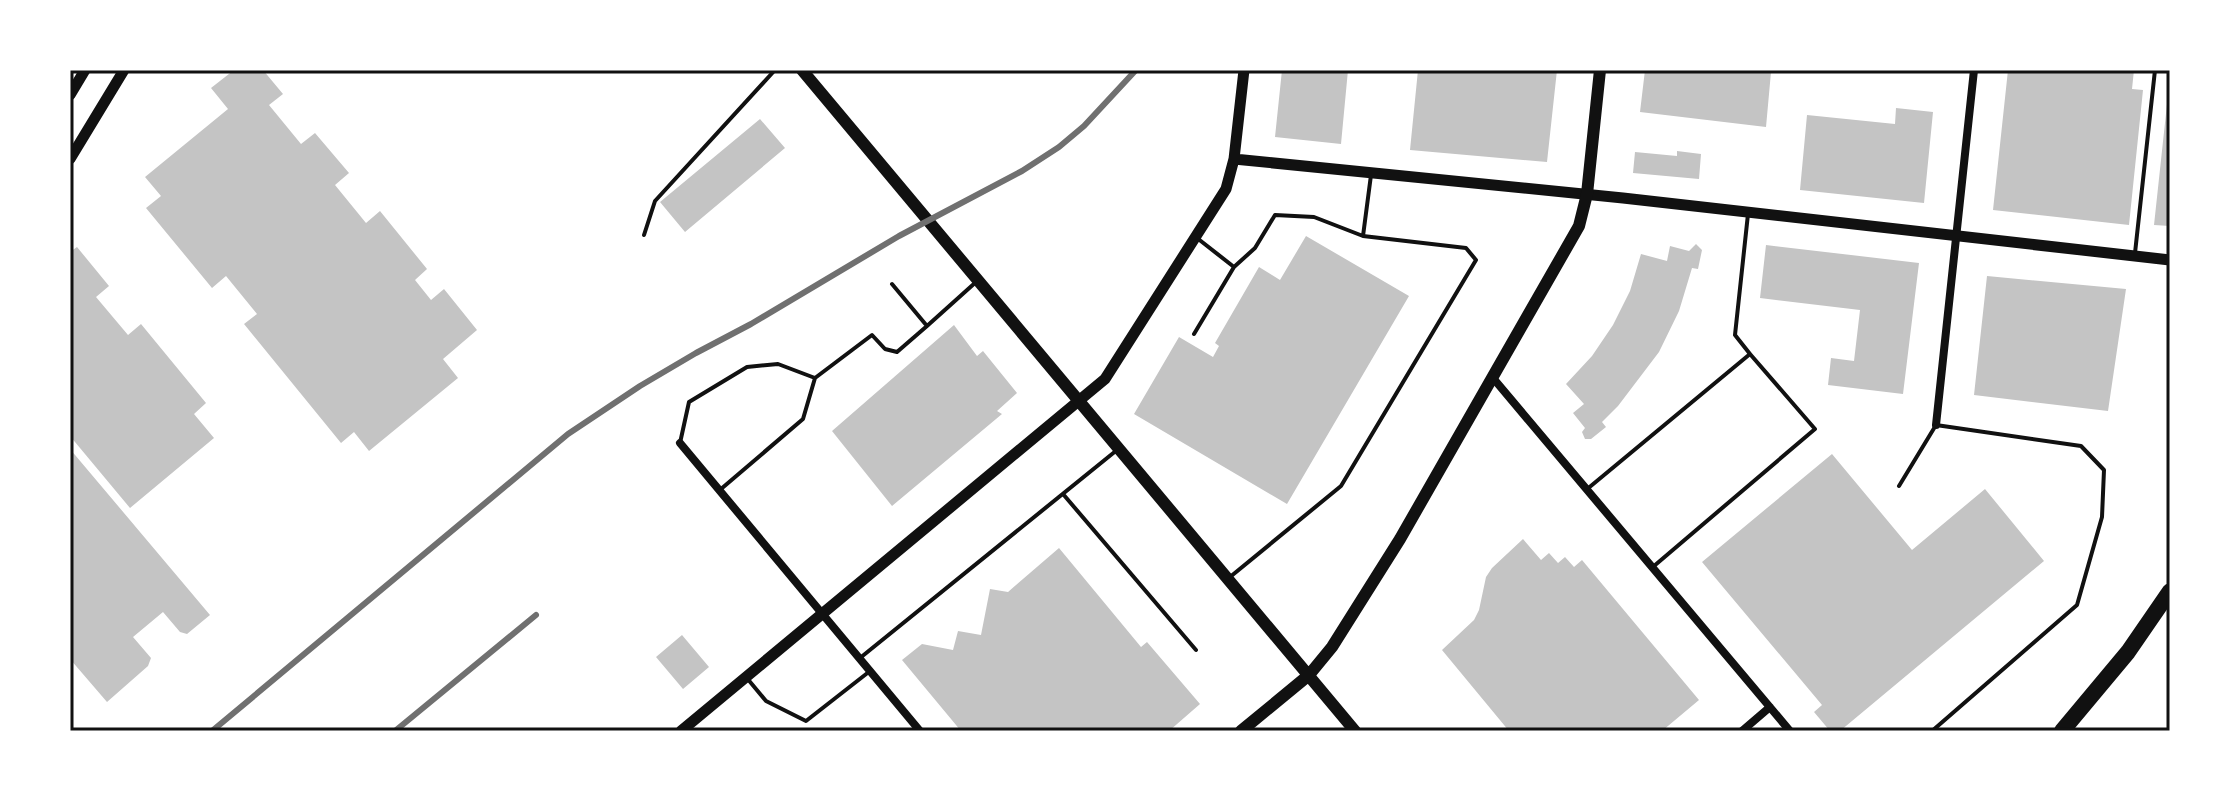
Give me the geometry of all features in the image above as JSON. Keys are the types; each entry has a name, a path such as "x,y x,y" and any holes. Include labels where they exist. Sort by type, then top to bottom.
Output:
{"highway":[{"path":"2062,731 2128,652 2170,591"}],"main road":[{"path":"802,70 1355,731"},
{"path":"1241,731 1309,675 1332,647 1400,539 1579,226 1587,194 1600,70"}],"street":[{"path":"70,95 85,70"},
{"path":"70,159 124,70"},
{"path":"681,731 1105,379 1226,189 1234,159 1244,70"},
{"path":"1936,425 1974,70"},
{"path":"1234,159 1587,194 2170,260"},
{"path":"1493,378 1790,731"},
{"path":"680,443 920,731"},
{"path":"1742,731 1770,707"}],"lane":[{"path":"644,235 655,201 775,70"},
{"path":"2135,256 2155,70"},
{"path":"1363,236 1371,173"},
{"path":"1652,568 1815,429 1735,335 1748,212"},
{"path":"1194,334 1234,267 1255,248 1275,215 1314,217 1363,236 1466,248 1476,260 1341,486 1228,579"},
{"path":"1195,236 1234,267"},
{"path":"719,490 803,419 815,378 872,335 885,349 897,352 978,281"},
{"path":"892,284 927,326"},
{"path":"1586,490 1750,354"},
{"path":"680,443 689,402 747,367 778,364 815,378"},
{"path":"1899,486 1936,425 2081,446 2104,470 2102,517 2077,605 1932,731"},
{"path":"860,658 1119,449"},
{"path":"1063,494 1196,650"},
{"path":"746,677 766,701 806,721 870,671"}],"building":[{"path":"234,70 263,70 283,94 269,105 301,144 315,133 349,173 335,185 366,223 380,211 427,269 415,280 431,300 444,289 477,330 443,359 458,378 369,451 354,432 341,443 244,324 257,314 226,276 212,288 146,208 161,196 145,177 228,109 211,88"},
{"path":"1282,70 1348,70 1341,144 1275,137"},
{"path":"1418,70 1557,70 1547,162 1410,150"},
{"path":"1645,70 1771,72 1766,127 1640,112"},
{"path":"2008,70 2134,70 2132,89 2143,90 2129,225 1993,210"},
{"path":"2170,95 2170,226 2154,225"},
{"path":"1896,108 1933,112 1924,203 1800,190 1807,115 1895,124"},
{"path":"760,119 785,148 685,232 660,202"},
{"path":"1677,151 1701,154 1699,179 1633,173 1635,152 1677,156"},
{"path":"1306,236 1409,296 1287,504 1134,414 1179,337 1213,357 1219,346 1215,343 1259,267 1280,280"},
{"path":"1696,244 1702,250 1698,269 1692,268 1679,311 1659,352 1602,422 1606,427 1591,439 1585,439 1582,432 1585,428 1573,413 1584,404 1566,384 1592,356 1613,325 1630,291 1641,254 1667,261 1670,246 1689,251"},
{"path":"1766,245 1919,263 1903,394 1828,385 1831,358 1854,361 1860,310 1760,298"},
{"path":"77,247 109,286 96,297 128,335 141,324 206,403 194,414 214,438 130,508 70,436 70,252"},
{"path":"1987,276 2126,289 2108,411 1974,395"},
{"path":"954,325 977,356 983,351 1017,393 997,411 1002,414 892,506 832,431"},
{"path":"70,449 210,615 187,634 180,632 163,612 133,637 151,658 148,666 107,702 70,659"},
{"path":"1832,454 1912,550 1985,489 2044,561 1840,731 1830,731 1814,712 1822,705 1702,562"},
{"path":"1523,539 1541,560 1549,553 1558,563 1565,557 1574,567 1582,560 1699,700 1662,731 1509,731 1442,650 1474,620 1486,577"},
{"path":"1059,548 1141,647 1147,642 1200,704 1169,731 961,731 902,660 922,644 953,650 958,631 981,635 990,589 1008,592"},
{"path":"682,635 709,667 683,689 656,657"}],"railway":[{"path":"212,731 568,434 696,353 899,236 1022,171 1084,126 1136,70"},
{"path":"395,731 536,615"}]}
